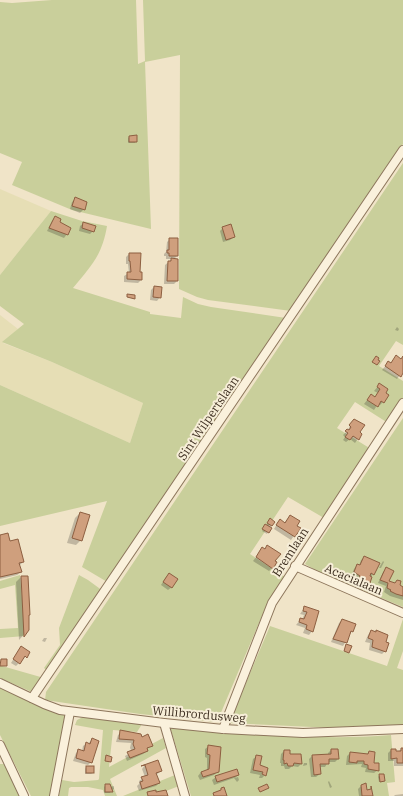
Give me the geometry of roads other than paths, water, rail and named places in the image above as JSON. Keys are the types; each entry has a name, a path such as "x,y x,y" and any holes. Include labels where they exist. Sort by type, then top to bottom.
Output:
{"street":[{"name":"Sint Wilpertslaan","path":"32,698 403,150"},
{"name":"Bremlaan","path":"223,729 272,603 403,403"},
{"name":"Acacialaan","path":"295,566 403,613"},
{"name":"Willibrordusweg","path":"0,683 44,704 70,712 164,723 223,729 304,734 403,729"},
{"path":"54,796 70,712"},
{"path":"164,723 185,796"},
{"path":"0,745 24,796"}]}
